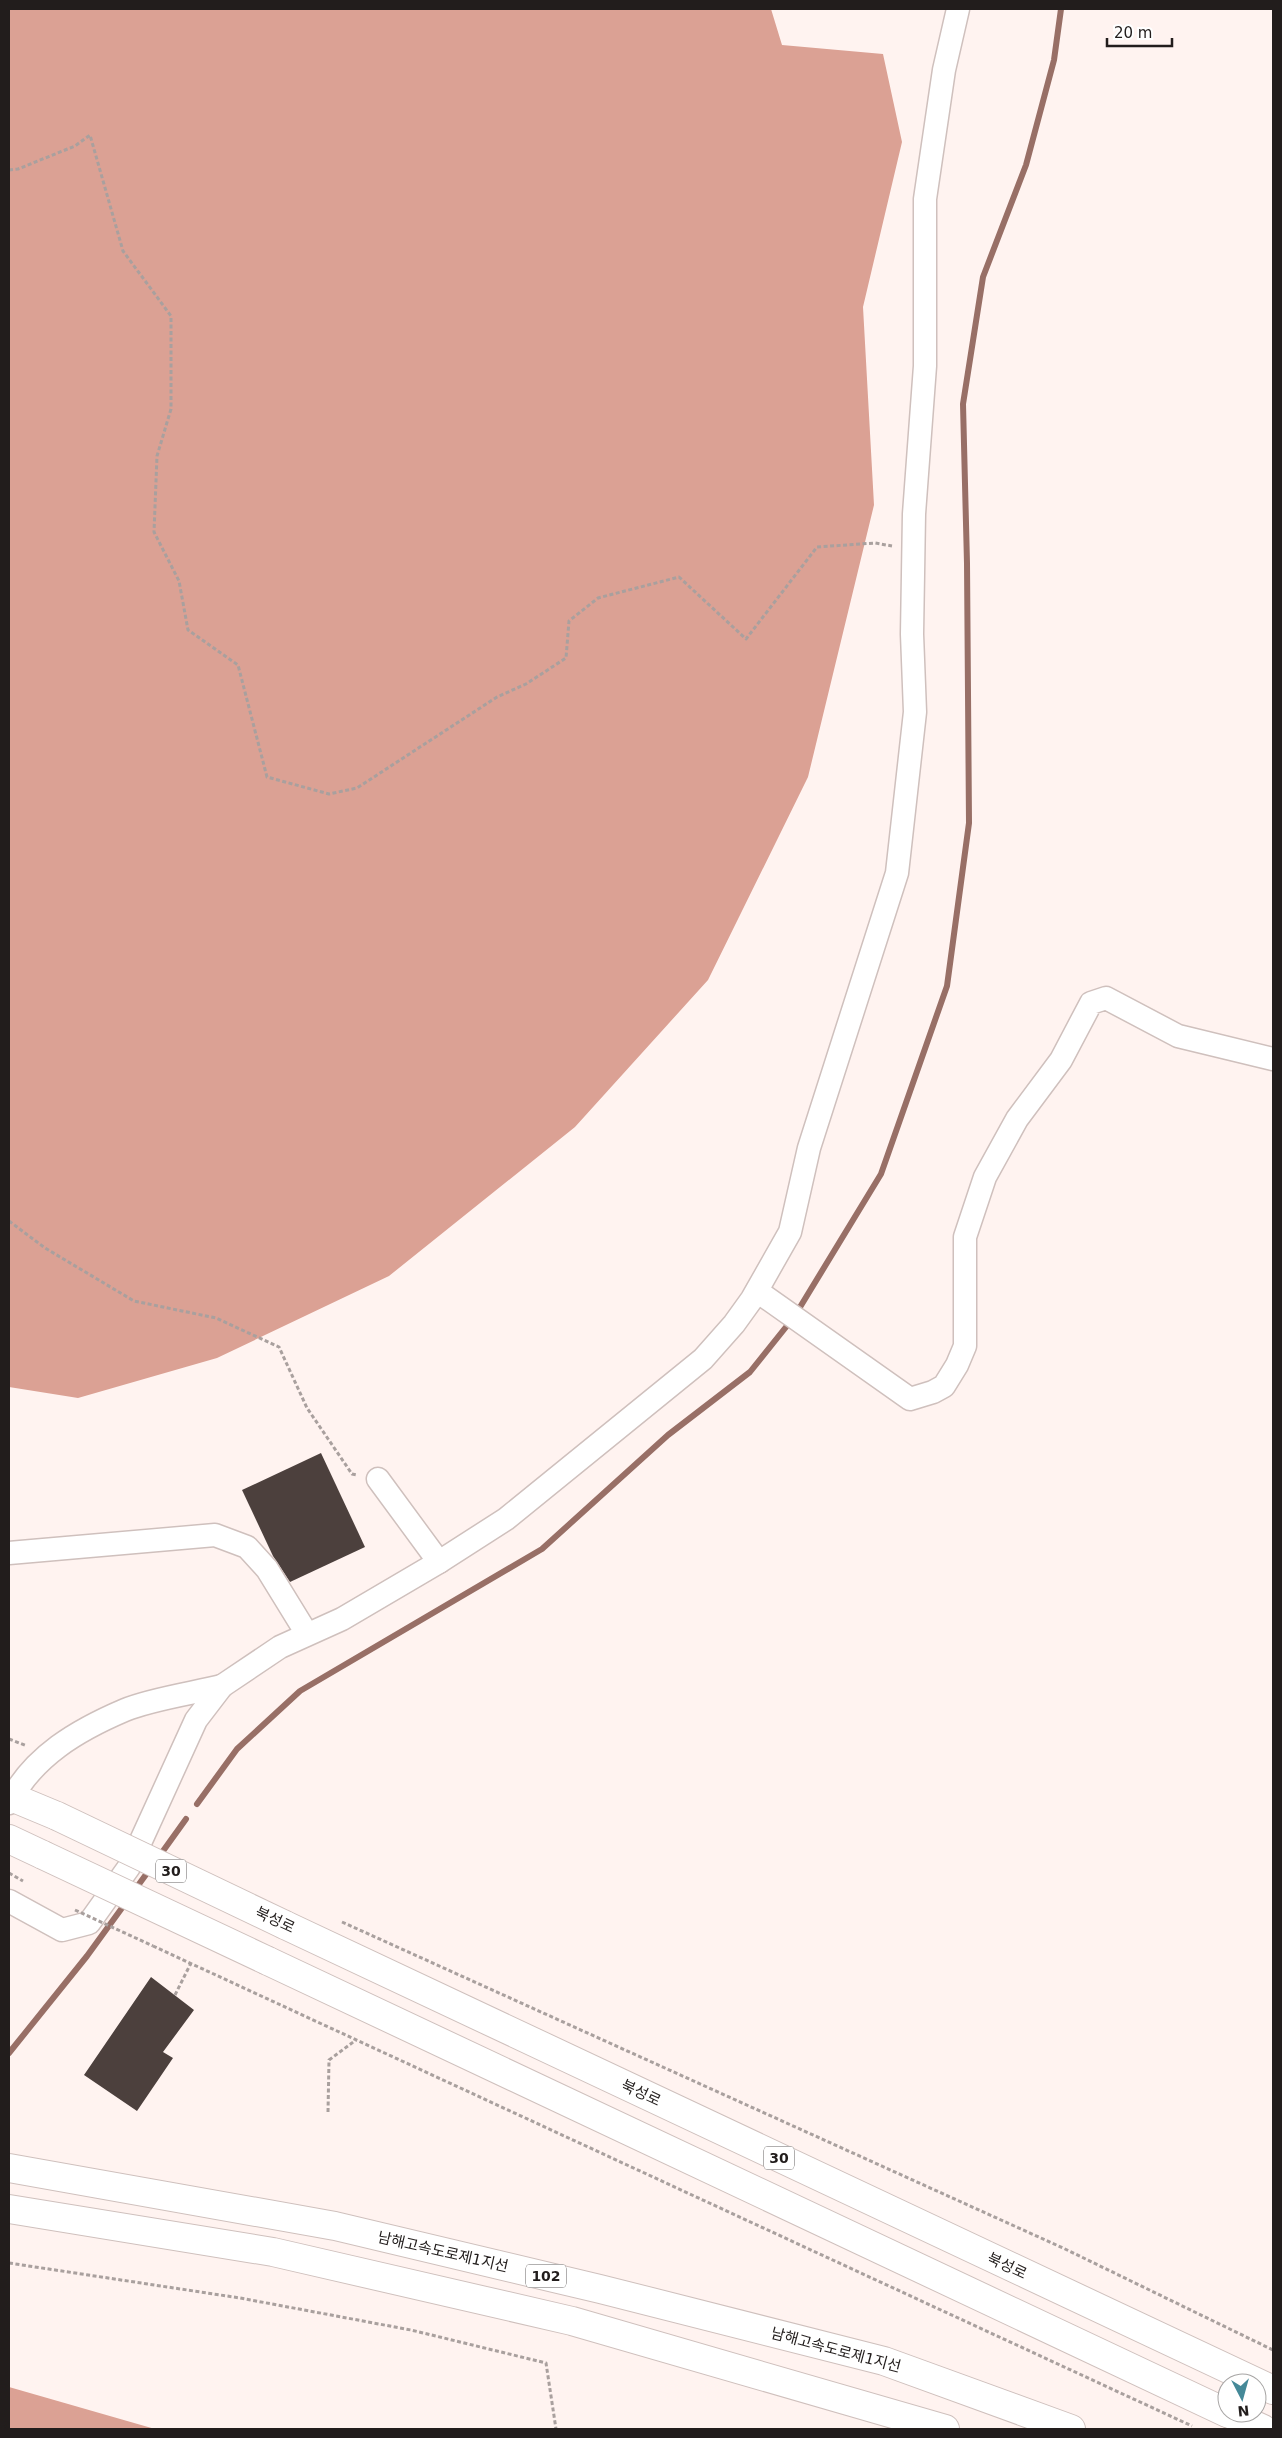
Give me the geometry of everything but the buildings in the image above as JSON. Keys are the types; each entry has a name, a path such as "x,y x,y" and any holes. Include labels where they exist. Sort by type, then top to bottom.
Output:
{"main road":[{"name":"북성로","path":"10,1799 57,1816 1273,2390"},
{"path":"9,1839 1217,2408"},
{"name":"남해고속도로제1지선","path":"9,2168 335,2226 600,2289 884,2361 1071,2429"},
{"path":"9,2209 273,2252 572,2322 945,2429"},
{"path":"1250,2423 1264,2429"}],"street":[{"path":"9,1901 62,1930 89,1924 129,1867 196,1720 222,1686 280,1647 342,1619 439,1562 506,1518 703,1359 763,1295 790,1232 809,1148 897,873 915,712 912,634 913,551 925,366 925,199 944,70 958,9"},
{"path":"763,1295 910,1399 933,1392 944,1386 965,1346 965,1237 985,1177 1016,1119 1061,1060 1090,1002 1106,998 1178,1036 1273,1059"},
{"path":"378,1479 439,1562"},
{"path":"9,1553 215,1535 247,1547 267,1570 308,1634"},
{"path":"10,1799 46,1754 63,1741 127,1709 222,1686"}],"path":[{"path":"9,170 18,169 75,146 90,134 123,251 171,316 171,409 157,456 154,532 179,581 188,630 238,665 267,777 329,794 357,788 497,696 526,684 566,658 569,621 598,598 679,577 746,640 817,547 875,543 913,551"},
{"path":"9,1221 45,1248 134,1301 216,1318 279,1347 307,1408 352,1474 378,1479"},
{"path":"75,1910 1199,2429"},
{"path":"340,1921 1063,2248 1273,2350"},
{"path":"175,1995 191,1963"},
{"path":"328,2112 329,2060 356,2040"},
{"path":"9,2263 240,2298 382,2324 546,2363 556,2429"}],"shaded area":[{"path":"9,9 771,9 782,45 883,54 902,142 863,307 874,505 808,777 708,980 575,1127 389,1276 217,1358 78,1398 9,1387"},
{"path":"9,2387 155,2429 9,2429"}],"waterway":[{"path":"197,1804 237,1749 300,1691 542,1549 668,1435 750,1372 794,1317 881,1174 947,986 969,823 967,563 963,404 983,277 1026,165 1054,60 1061,9"},
{"path":"158,1858 186,1819"},
{"path":"134,1891 150,1869"},
{"path":"9,2053 87,1956 127,1901"}]}
